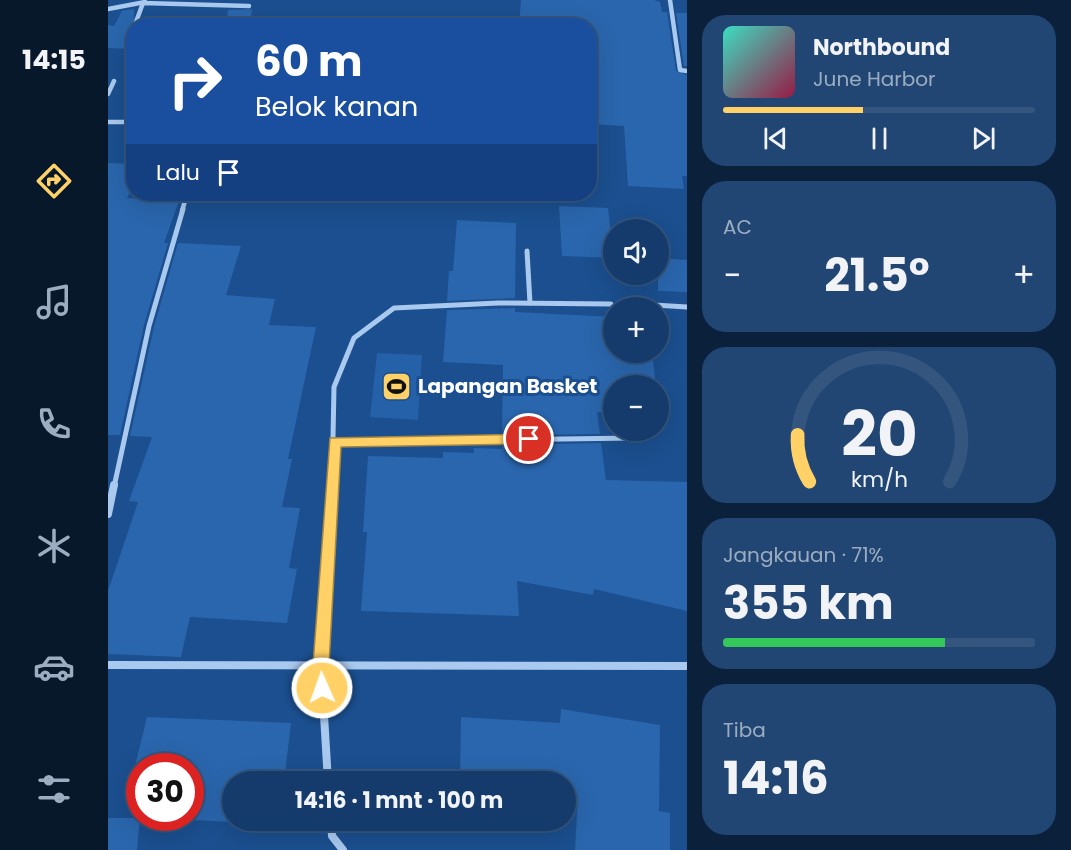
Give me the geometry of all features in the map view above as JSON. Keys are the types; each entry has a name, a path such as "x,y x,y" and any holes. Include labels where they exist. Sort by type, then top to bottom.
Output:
{"street":[{"path":"137,18 143,3 148,0"},
{"path":"670,0 680,70 687,70"},
{"path":"108,9 143,3 249,6"},
{"path":"108,94 114,81"},
{"path":"108,122 126,122"},
{"path":"108,514 149,326 185,201"},
{"path":"527,251 530,303"},
{"path":"327,771 321,665 335,442 334,387 354,338 394,308 530,303 603,304"},
{"path":"669,306 687,307"},
{"path":"335,442 603,438"},
{"path":"108,665 687,666"},
{"path":"332,831 332,836 343,850"}],"shaded area":[{"name":"Lapangan Basket","path":"377,353 422,355 418,420 370,417"}],"building":[{"path":"521,0 654,0 660,2 662,12 667,12 676,71 687,75 687,176 682,176 684,189 628,186 624,126 597,124 597,18 520,18"},
{"path":"134,9 134,18 126,18 126,49 108,48 108,25 114,26 122,11"},
{"path":"252,9 251,18 227,18 228,10"},
{"path":"676,13 687,13 687,66 684,66"},
{"path":"108,163 126,164 126,201 179,201 164,243 168,243 144,325 120,435 108,435"},
{"path":"559,206 608,208 609,219 603,219 603,258 562,256"},
{"path":"457,220 516,223 515,298 447,301 449,271 453,271"},
{"path":"178,243 241,246 226,295 275,299 269,325 316,327 288,459 292,459 282,507 300,508 289,568 297,569 287,623 190,617 181,657 108,654 108,591 138,502 129,501 152,437 130,436 154,327"},
{"path":"669,259 687,260 687,292 658,291 658,285 669,285"},
{"path":"515,308 515,312 603,316 603,363 653,363 655,375 603,375 603,412 597,412 600,434 502,435 503,365 443,362 447,310"},
{"path":"601,443 606,480 687,482 687,611 594,589 593,595 517,581 519,616 361,611 367,532 363,532 368,456 443,458 443,452 474,453 474,448 502,449 502,445"},
{"path":"561,709 660,725 659,811 670,813 670,850 575,850 578,796 576,796 576,771 460,771 461,717 560,723"},
{"path":"147,717 291,723 285,771 222,771 222,821 204,821 204,753 138,753"},
{"path":"108,818 126,818 126,831 139,831 137,850 108,850"}],"place":[{"name":"Lapangan Basket","path":"397,386"}],"route":[{"path":"322,688 321,665 335,442 529,439"}]}
